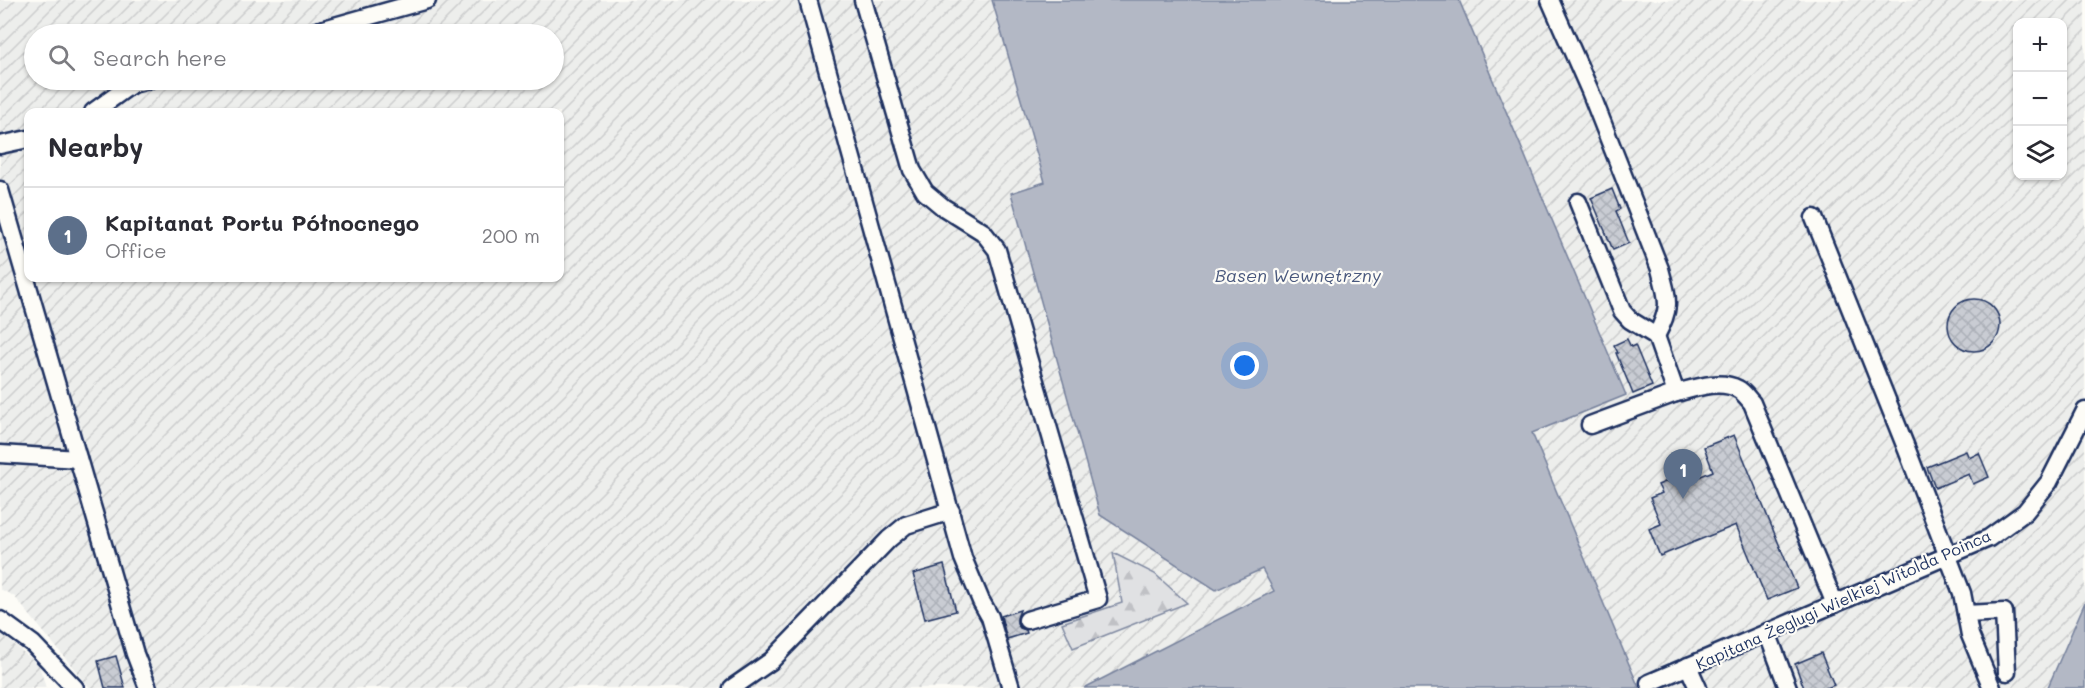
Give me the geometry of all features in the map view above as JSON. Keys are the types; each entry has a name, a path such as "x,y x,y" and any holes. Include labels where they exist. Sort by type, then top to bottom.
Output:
{"street":[{"path":"342,24 427,0"},
{"path":"808,0 963,558 990,617 1011,688"},
{"path":"863,0 912,170 925,192 943,207 983,232 997,250 1098,599 1027,620"},
{"path":"1550,0 1590,92 1660,268 1668,310 1656,336"},
{"path":"99,108 124,90"},
{"path":"0,145 24,141"},
{"path":"0,190 24,273"},
{"path":"1578,202 1622,311 1630,320 1656,336 1676,393"},
{"path":"1814,219 1962,593 1970,635 1992,688"},
{"path":"27,282 135,654 148,688"},
{"path":"1590,425 1676,393 1702,386 1725,384 1740,390 1752,403 1835,604"},
{"name":"Kapitana Żeglugi Wielkiej Witolda Poinca","path":"1649,683 1989,538 2025,512 2049,482 2085,411"},
{"path":"0,454 78,459"},
{"path":"732,688 771,661 897,532 906,525 951,511"},
{"path":"1966,614 2004,612 2007,672"},
{"path":"0,620 33,644 71,686"},
{"path":"1767,632 1788,688"},
{"path":"1688,666 1698,688"}],"shaded area":[{"path":"0,0 992,0 1045,182 1011,193 1262,568 1274,591 1084,688 90,688 14,596 0,589"},
{"path":"1459,0 2085,0 2085,602 2048,688 1639,688 1532,433 1625,394"},
{"path":"0,633 39,665 46,688 0,688"}],"green space":[{"path":"1113,553 1155,574 1187,603 1073,648 1062,623 1122,603"}],"water":[{"name":"Basen Wewnętrzny","path":"992,0 1459,0 1626,395 1532,433 1639,688 1084,688 1274,591 1262,569 1216,590 1100,515 1011,193 1045,182"},
{"path":"2085,602 2085,688 2048,688 2048,687"}],"building":[{"path":"1612,189 1620,209 1616,211 1629,243 1613,250 1591,198"},
{"path":"1969,299 1979,299 1993,306 2000,325 1993,344 1979,351 1969,351 1959,347 1952,340 1948,330 1948,320 1952,310 1959,303"},
{"path":"1627,339 1631,347 1635,345 1652,386 1633,394 1614,345"},
{"path":"1734,435 1797,588 1767,600 1736,525 1660,556 1649,529 1661,524 1650,498 1662,493 1658,485 1686,473 1689,481 1713,471 1704,447"},
{"path":"1966,451 1969,458 1979,453 1989,477 1973,484 1969,474 1935,488 1927,467"},
{"path":"944,565 956,611 925,619 913,574"},
{"path":"1020,610 1017,624 1027,633 1007,639 1001,616"},
{"path":"1821,653 1834,685 1827,688 1804,688 1795,664"},
{"path":"116,656 125,688 105,688 98,661"}],"place":[{"name":"Kapitanat Portu Północnego","path":"1683,499"}]}
